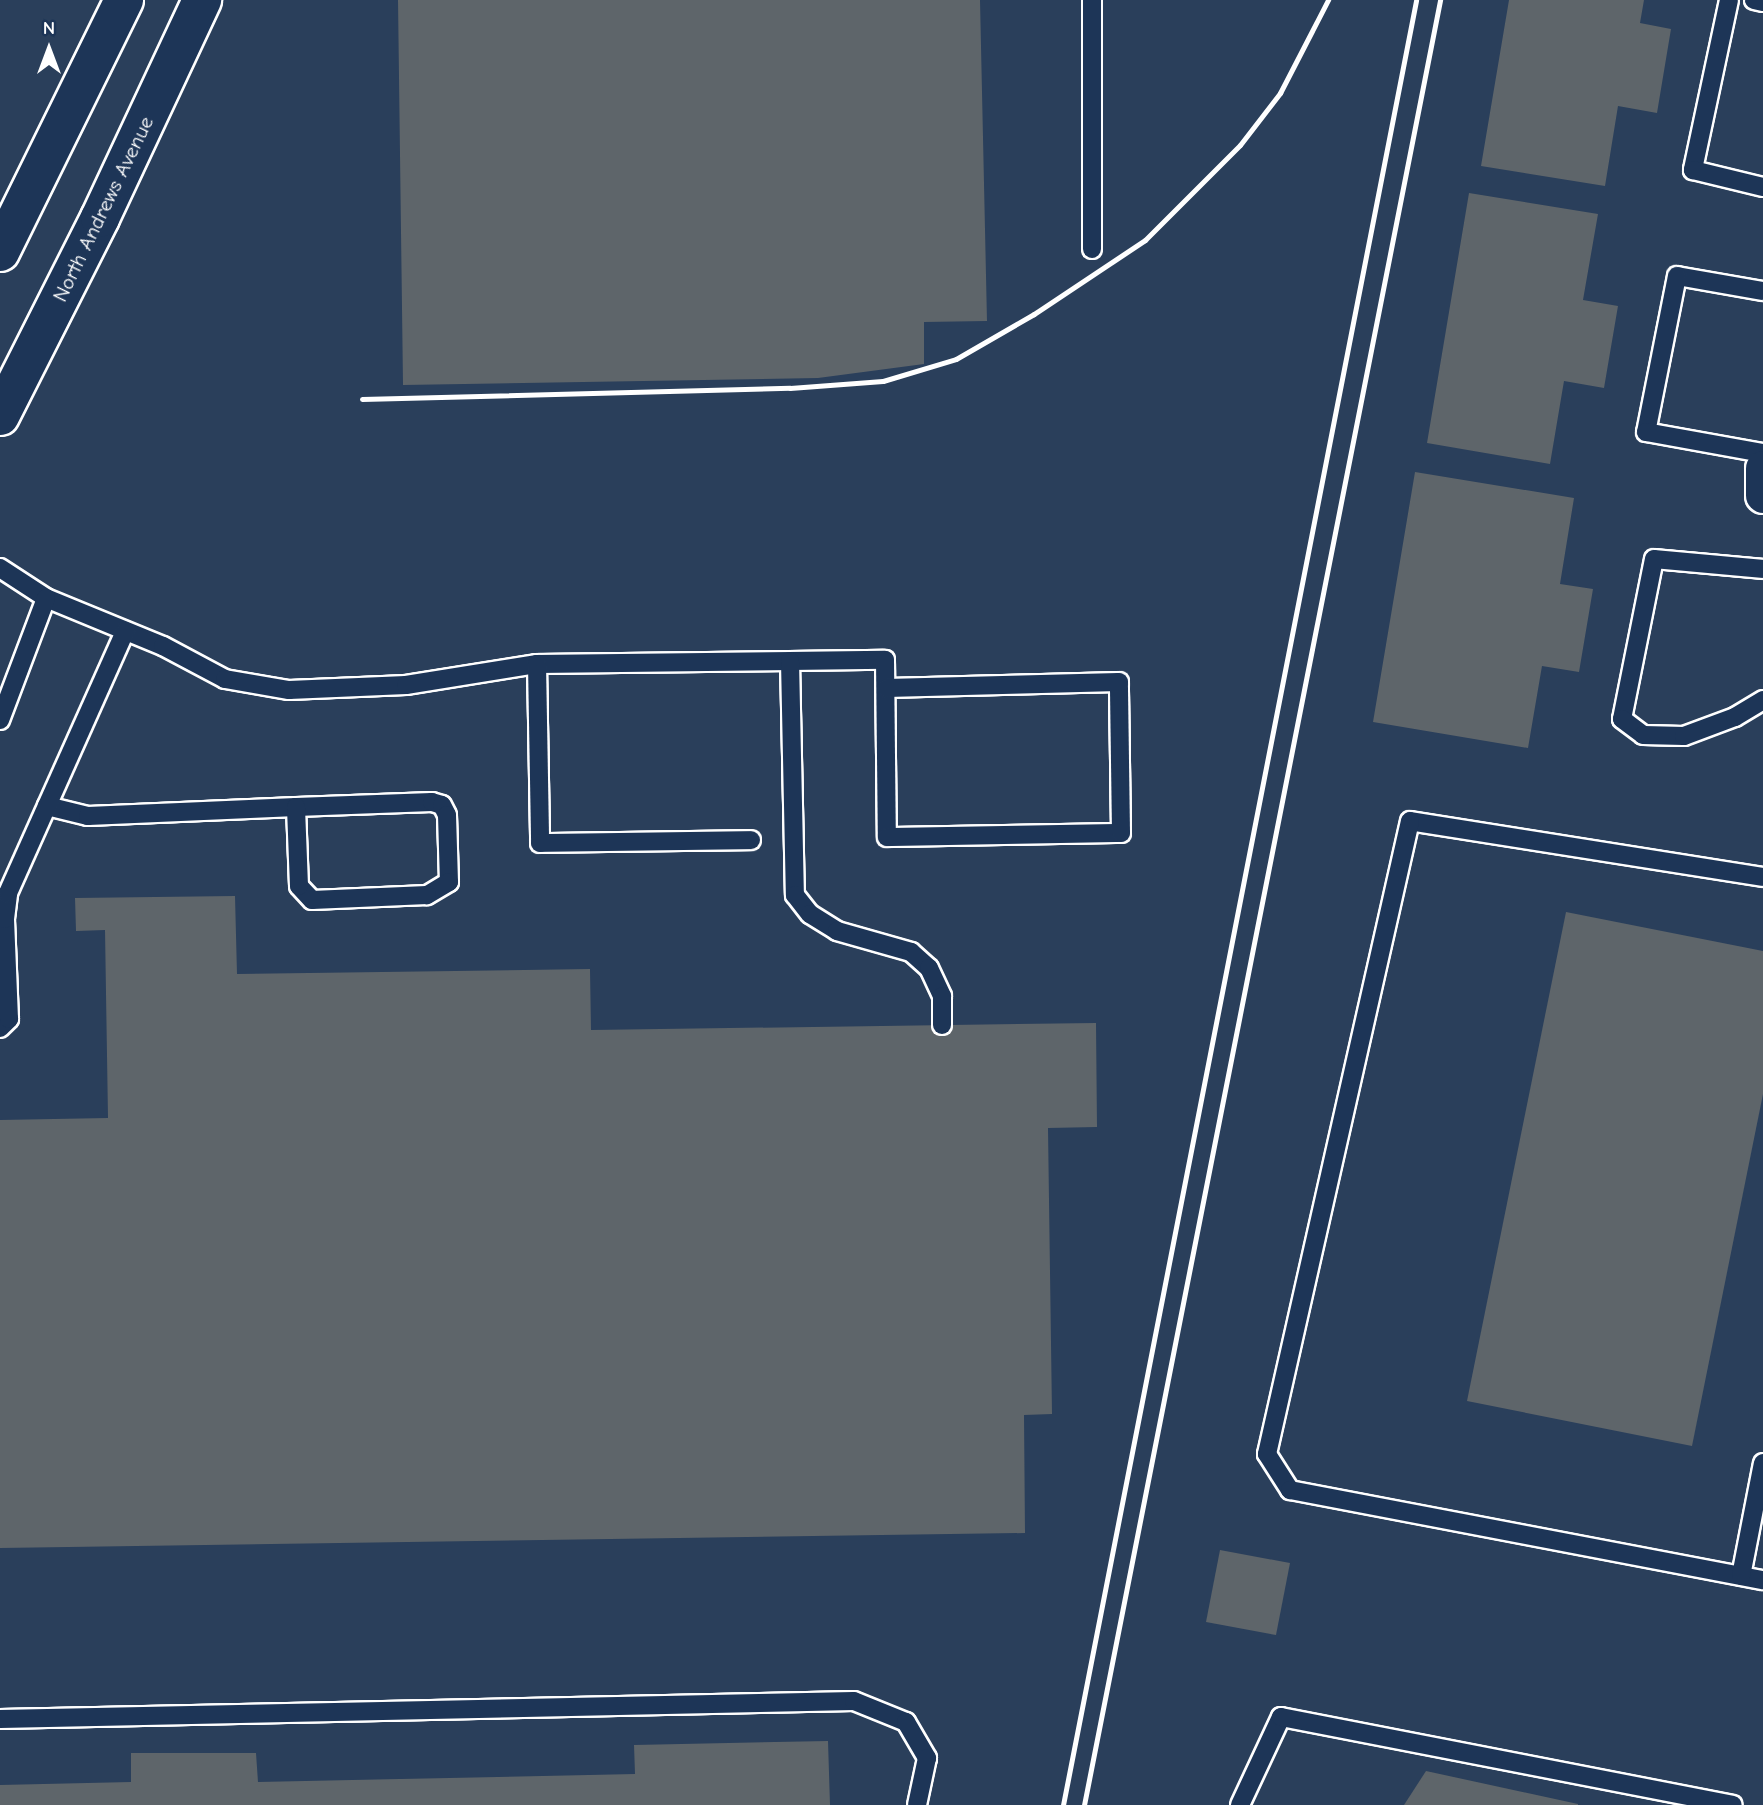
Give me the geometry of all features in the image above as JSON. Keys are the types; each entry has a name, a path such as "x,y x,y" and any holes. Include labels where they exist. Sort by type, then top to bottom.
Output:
{"street":[{"path":"0,252 124,0"},
{"name":"North Andrews Avenue","path":"0,415 100,218 202,0"},
{"path":"1763,468 1763,495"}],"lane":[{"path":"1092,0 1092,249"},
{"path":"1729,0 1693,170 1763,187"},
{"path":"1754,0 1763,2"},
{"path":"1763,291 1677,276 1646,432 1763,453"},
{"path":"1763,569 1654,559 1622,719 1643,735 1684,736 1735,717 1763,700"},
{"path":"0,568 46,598 125,631 225,679 289,690 407,685 537,664 885,660 887,837 1121,833 1119,682 886,688"},
{"path":"0,720 46,598"},
{"path":"0,1028 9,1019 5,919 8,893 125,631"},
{"path":"790,661 795,895 810,914 837,931 911,952 929,968 942,996 942,1025"},
{"path":"537,664 540,843 751,840"},
{"path":"47,806 88,816 296,807 432,802 442,805 447,815 449,882 427,895 312,900 299,886 296,807"},
{"path":"1763,877 1410,821 1267,1454 1290,1490 1763,1580"},
{"path":"1741,1576 1763,1464"},
{"path":"0,1719 854,1701 906,1722 927,1758 917,1805"},
{"path":"1240,1805 1281,1717 1733,1805"}],"building":[{"path":"398,0 980,0 987,321 924,322 924,364 818,378 403,385"},
{"path":"1509,0 1644,0 1640,23 1671,29 1657,113 1618,106 1605,186 1481,166"},
{"path":"1469,193 1598,214 1583,300 1618,306 1604,388 1564,381 1550,464 1427,443"},
{"path":"1415,472 1574,498 1560,584 1593,589 1579,672 1542,666 1528,748 1373,722"},
{"path":"235,896 237,974 590,969 591,1030 1096,1023 1097,1127 1048,1128 1052,1414 1024,1415 1025,1533 0,1548 0,1120 108,1118 105,930 76,931 75,898"},
{"path":"1566,912 1763,951 1763,1094 1692,1446 1467,1401"},
{"path":"1220,1550 1290,1563 1276,1635 1206,1622"},
{"path":"828,1741 830,1805 0,1805 0,1785 131,1782 131,1753 256,1753 258,1782 635,1774 634,1745"},
{"path":"1426,1771 1578,1804 1578,1805 1404,1805"}],"railway":[{"path":"362,399 790,388 883,381 956,359 1034,314 1145,240 1240,145 1280,93 1328,0"},
{"path":"1063,1805 1416,0"},
{"path":"1084,1805 1440,0"}]}
